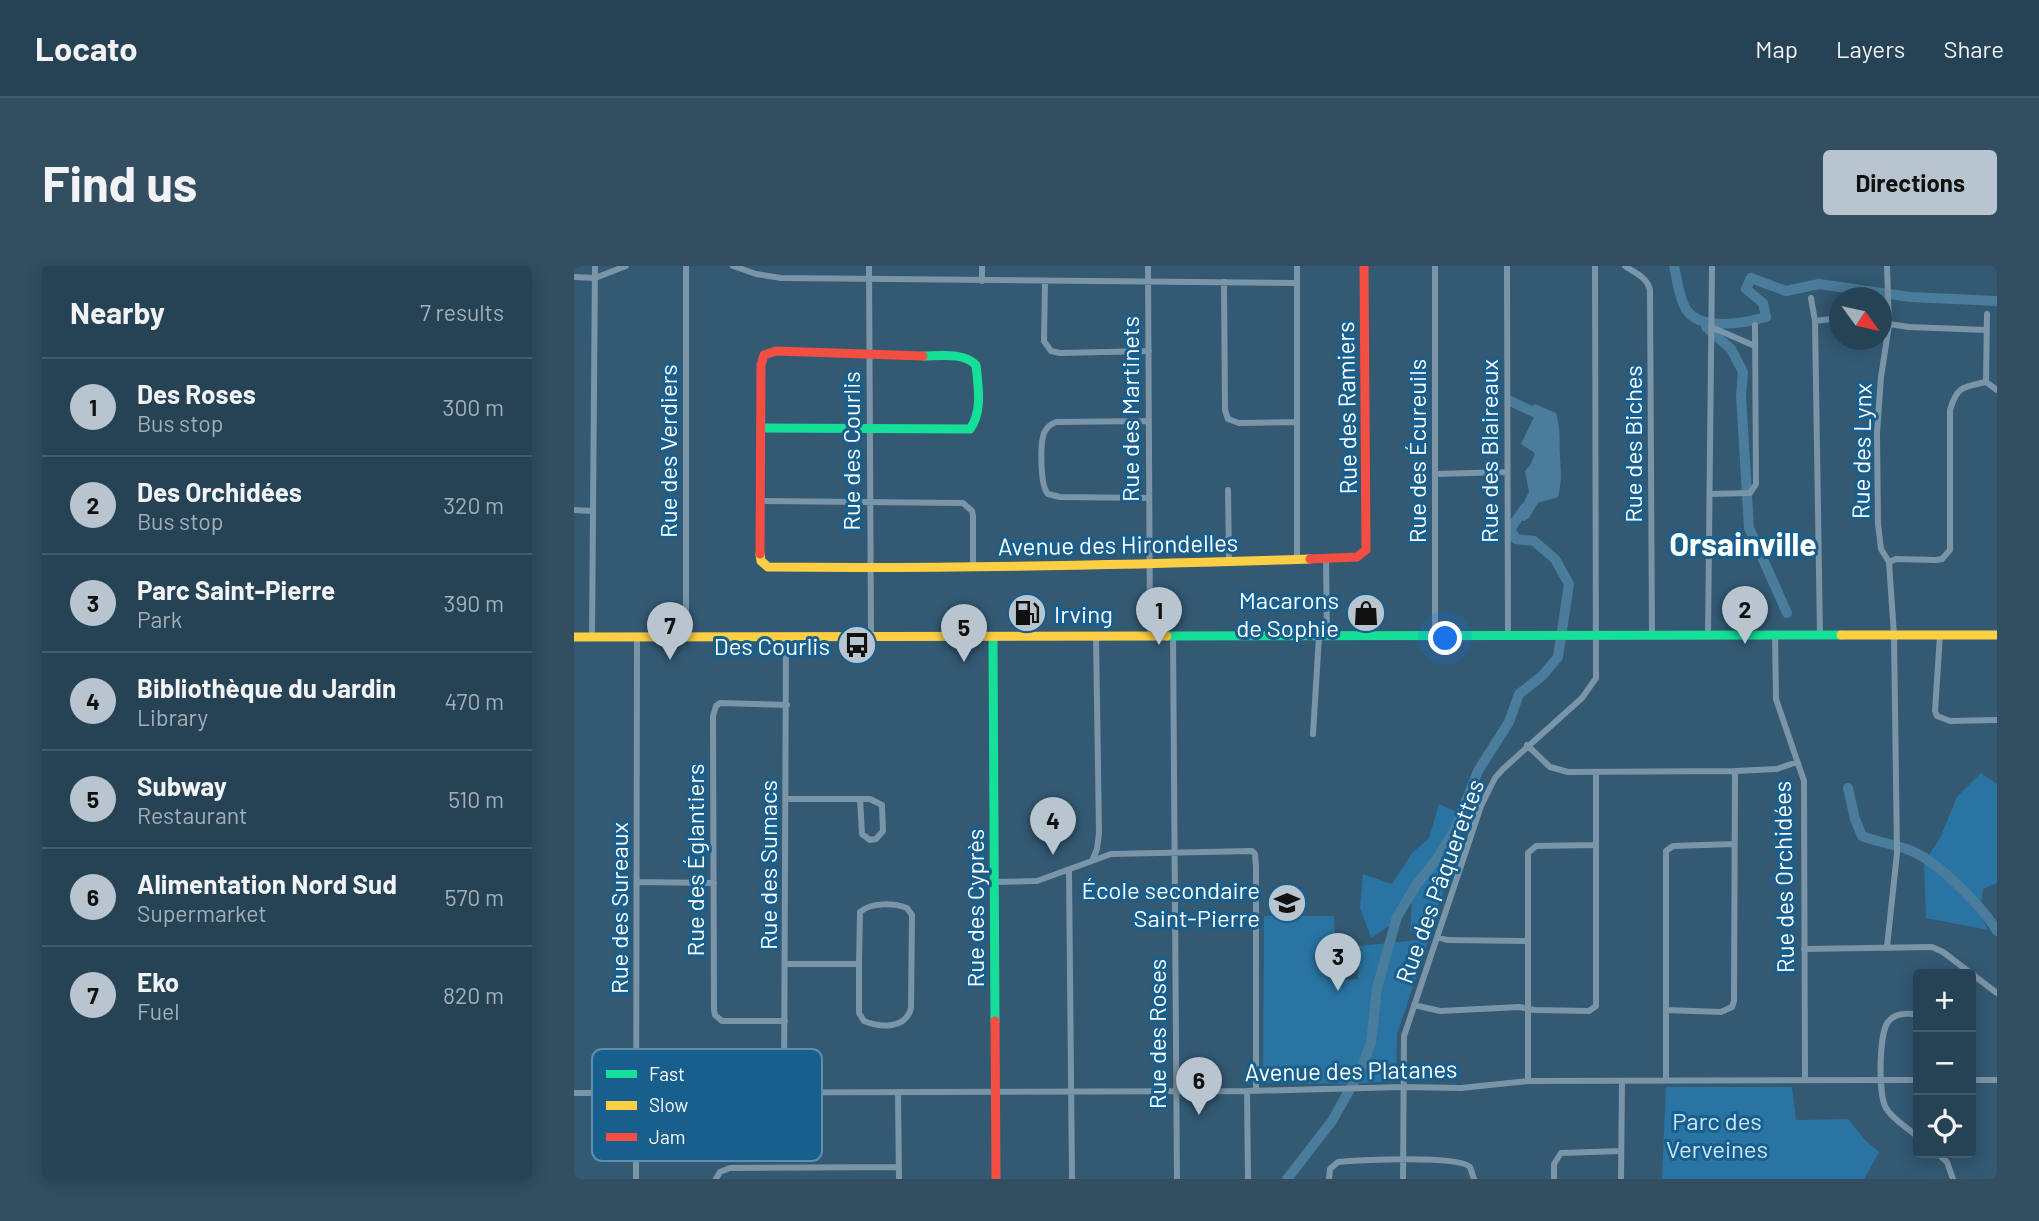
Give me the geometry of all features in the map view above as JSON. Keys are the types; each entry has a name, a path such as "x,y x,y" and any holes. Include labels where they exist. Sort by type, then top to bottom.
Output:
{"street":[{"path":"592,637 595,266"},
{"path":"574,277 595,278 626,266"},
{"name":"Rue des Verdiers","path":"686,266 686,637"},
{"path":"733,266 756,274 781,278 1297,283"},
{"name":"Rue des Courlis","path":"869,266 871,636"},
{"path":"982,266 982,281"},
{"name":"Rue des Martinets","path":"1147,266 1150,636"},
{"path":"1297,266 1297,558"},
{"name":"Rue des Ramiers","path":"1364,266 1366,550"},
{"name":"Rue des Écureuils","path":"1435,266 1435,636"},
{"name":"Rue des Blaireaux","path":"1507,266 1508,636"},
{"name":"Rue des Pâquerettes","path":"1403,1179 1404,1036 1488,790 1503,769 1527,745 1583,698 1594,682 1597,671 1595,266"},
{"name":"Rue des Biches","path":"1625,266 1644,278 1650,290 1652,636"},
{"path":"1708,635 1712,266"},
{"name":"Rue des Lynx","path":"1887,266 1887,287"},
{"path":"1045,281 1044,341 1051,351 1149,351"},
{"path":"1224,282 1225,410 1228,419 1239,422 1297,422"},
{"path":"1811,298 1815,321 1821,635"},
{"path":"1986,382 1987,314"},
{"path":"1815,321 1829,319"},
{"path":"1892,324 1986,330"},
{"path":"1710,494 1747,494 1756,484 1755,325"},
{"path":"1711,327 1755,346"},
{"name":"Rue des Lynx","path":"1883,350 1877,433 1878,524 1881,549 1889,562 1894,635 1897,842 1887,947"},
{"path":"761,428 965,430 973,426 977,415 976,370 972,361 962,357 776,351 764,355 761,365 760,500 963,503 972,511 973,516 973,567"},
{"path":"1889,562 1896,559 1936,560 1947,555 1950,543 1950,410 1956,393 1962,388 1986,382"},
{"path":"1986,382 1997,390"},
{"path":"1148,421 1051,424 1043,437 1042,485 1048,494 1060,497 1149,498"},
{"path":"1435,474 1507,472"},
{"path":"1228,490 1229,561"},
{"name":"Avenue des Hirondelles","path":"760,500 760,555 764,564 773,568 1149,564 1357,557 1366,550"},
{"path":"574,510 593,511"},
{"path":"1313,734 1323,636 1326,558"},
{"name":"Rue des Orchidées","path":"1774,635 1776,699 1804,781 1805,1080"},
{"path":"1940,635 1937,716 1950,721 1997,720"},
{"path":"574,637 1997,635"},
{"name":"Rue des Cyprès","path":"993,636 996,1179"},
{"path":"1092,861 1099,833 1096,636"},
{"name":"Rue des Roses","path":"1173,636 1177,1179"},
{"name":"Rue des Sureaux","path":"637,637 637,1049"},
{"name":"Rue des Sumacs","path":"785,1049 786,637"},
{"name":"Rue des Églantiers","path":"785,1021 726,1021 715,1015 713,711 716,706 726,703 787,705"},
{"path":"1527,745 1541,760 1557,770 1735,771 1777,769 1797,762"},
{"path":"1666,1010 1721,1012 1732,1007 1734,1001 1735,771"},
{"path":"1414,1005 1433,1010 1528,1008 1589,1011 1596,1006 1596,772"},
{"path":"787,799 860,799 870,799 882,805 883,831 876,839 870,840 862,834 860,799"},
{"path":"1666,1080 1666,851 1669,847 1678,845 1734,844"},
{"path":"1528,1081 1527,859 1531,849 1542,845 1596,845"},
{"path":"993,882 1037,881 1111,854 1246,850 1255,854 1256,1090"},
{"path":"1069,870 1072,1179"},
{"path":"638,882 714,883"},
{"path":"870,905 901,905 907,908 912,915 911,1007 907,1019 902,1023 874,1025 861,1017 859,964 860,912 870,905"},
{"path":"1437,937 1447,940 1527,941"},
{"path":"1804,949 1926,946 1938,949 1997,993"},
{"path":"786,964 859,964"},
{"path":"1913,1014 1896,1016 1886,1024 1882,1037 1881,1080 1887,1110 1913,1133"},
{"name":"Avenue des Platanes","path":"822,1093 1461,1088 1528,1081 1913,1080"},
{"path":"1976,1080 1997,1080"},
{"path":"1621,1179 1622,1081"},
{"path":"1247,1091 1248,1178"},
{"name":"Avenue des Platanes","path":"574,1093 592,1093"},
{"path":"898,1093 899,1179"},
{"path":"1554,1179 1554,1164 1561,1153 1621,1151"},
{"path":"1943,1158 1947,1162 1953,1179"},
{"path":"1329,1179 1331,1169 1338,1162 1403,1160 1460,1161 1470,1167 1474,1179"},
{"name":"Rue des Sureaux","path":"636,1161 636,1179"},
{"path":"716,1179 720,1172 730,1168 899,1167"}],"green space":[{"path":"1981,773 1997,784 1997,883 1983,889 1980,914 1988,930 1926,918 1924,862 1940,838 1957,797"},
{"path":"1439,804 1466,816 1445,887 1426,937 1410,930 1412,903 1399,919 1371,938 1360,908 1363,874 1392,884 1412,853 1429,838"},
{"path":"1264,916 1334,916 1336,980 1358,979 1359,946 1429,939 1397,1034 1396,1081 1346,1084 1263,1081"},
{"name":"Parc des Verveines","path":"1666,1087 1792,1087 1796,1120 1848,1119 1879,1152 1864,1179 1662,1179"}],"shaded area":[{"path":"1535,404 1556,413 1561,481 1558,497 1538,503 1529,518 1524,521 1515,519 1529,492 1525,471 1535,453 1521,444 1534,417 1532,407"}],"waterway":[{"path":"1674,266 1686,309 1701,321 1712,323 1747,322 1766,317 1763,303 1746,289 1751,278 1786,291 1819,284 1910,297 1997,301"},
{"path":"1706,327 1731,349 1743,372 1741,395 1749,528 1787,613"},
{"path":"1510,401 1538,414 1540,419"},
{"path":"1287,1179 1332,1121 1359,1073 1371,1043 1377,988 1397,917 1455,829 1478,771 1509,722 1519,694 1542,676 1558,657 1569,584 1555,559 1534,541 1516,539 1510,529 1525,508"},
{"path":"1848,788 1862,836 1909,850 1932,863 1970,897 1997,931"}],"traffic: fast":[{"path":"761,428 970,429 978,406 976,365 958,356 923,356"},
{"path":"1167,636 1841,635"},
{"path":"993,637 995,1021"}],"traffic: slow":[{"path":"760,554 761,561 768,567 1039,566 1310,559"},
{"path":"1841,635 1997,635"},
{"path":"574,637 1167,636"}],"traffic: jam":[{"path":"1310,559 1357,557 1366,550 1364,266"},
{"path":"760,554 761,365 764,355 776,351 923,356"},
{"path":"995,1021 996,1179"}],"place":[{"name":"Irving","path":"1027,613"},
{"name":"Macarons de Sophie","path":"1366,613"},
{"name":"Des Orchidées","path":"1745,644"},
{"name":"Des Courlis","path":"857,645"},
{"name":"Des Roses","path":"1159,645"},
{"name":"Eko","path":"670,660"},
{"name":"Subway","path":"964,662"},
{"name":"Bibliothèque du Jardin","path":"1053,855"},
{"name":"École secondaire Saint-Pierre","path":"1287,903"},
{"name":"Parc Saint-Pierre","path":"1338,991"},
{"name":"Alimentation Nord Sud","path":"1199,1115"}],"district":[{"name":"Orsainville","path":"1743,543"}]}
